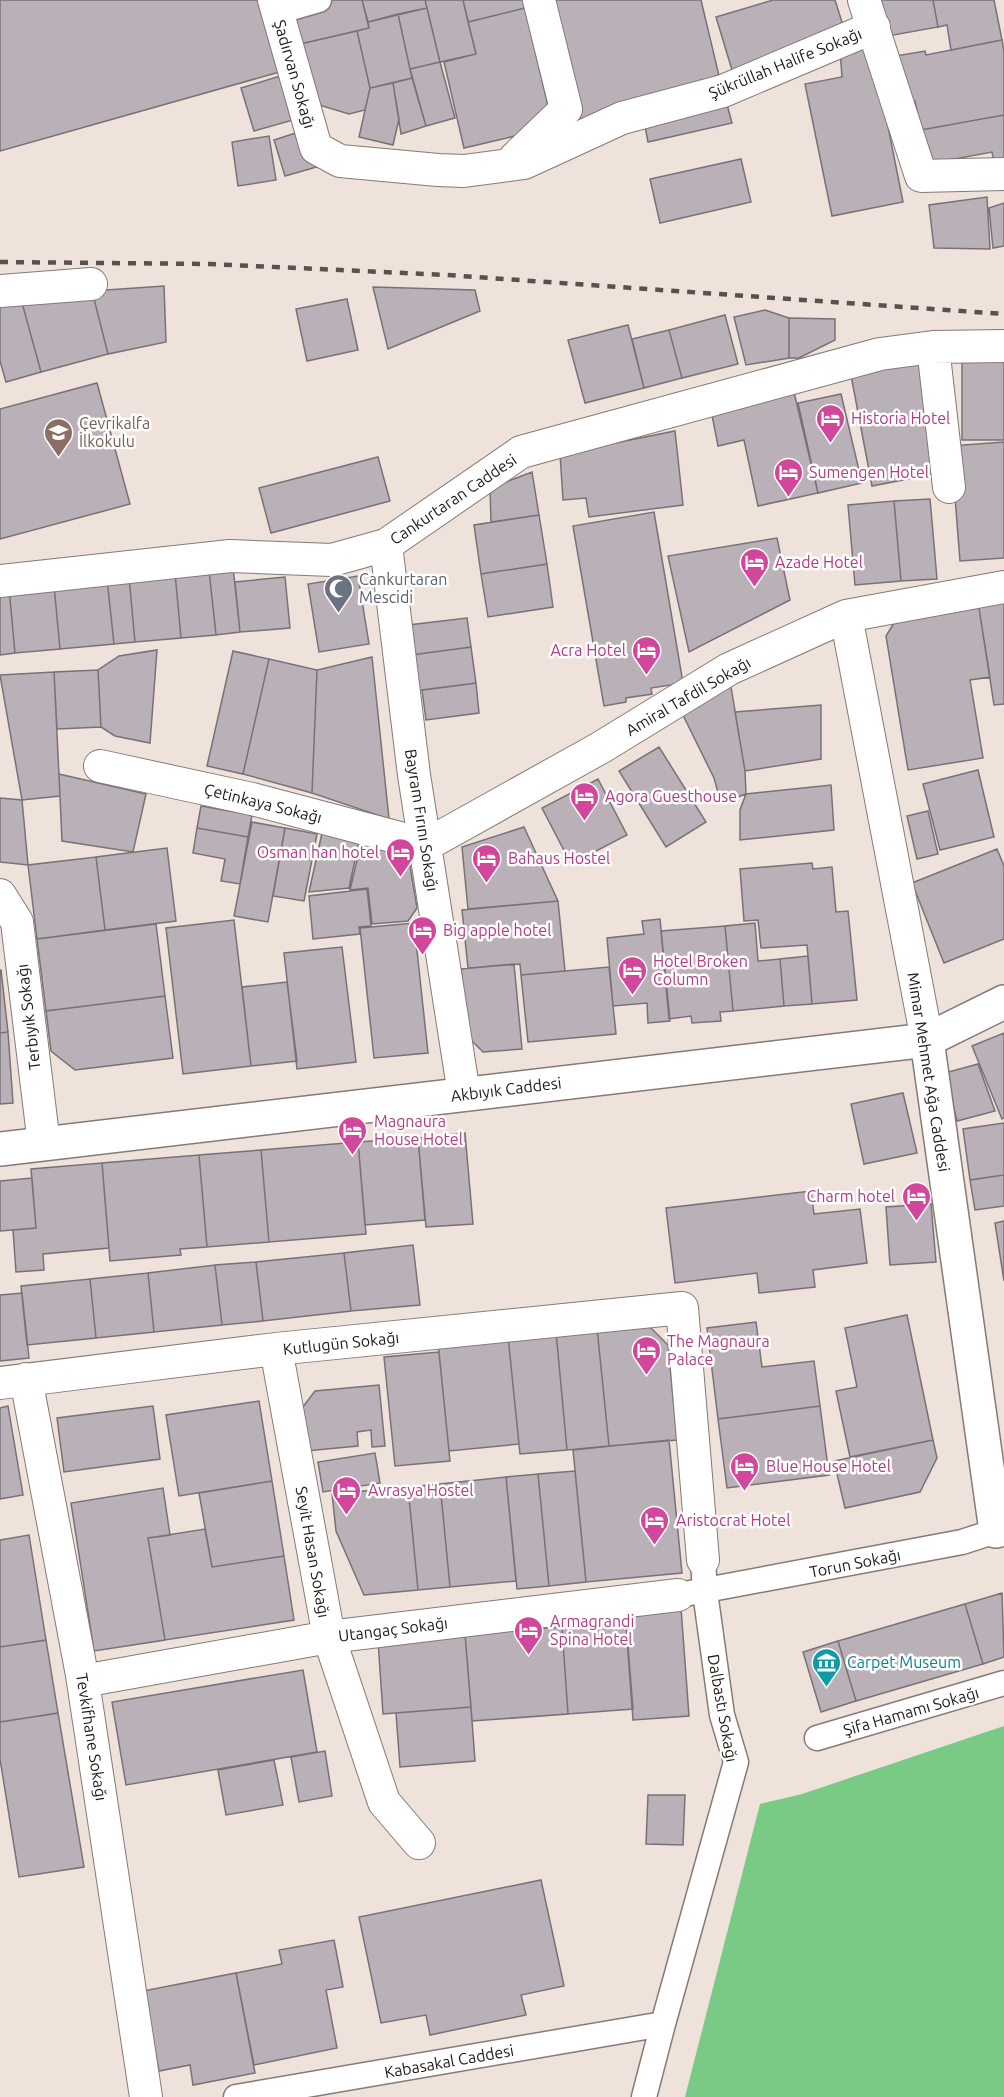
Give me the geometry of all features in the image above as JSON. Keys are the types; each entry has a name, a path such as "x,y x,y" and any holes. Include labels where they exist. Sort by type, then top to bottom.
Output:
{"street":[{"path":"275,6 319,0"},
{"path":"508,165 567,109 539,0"},
{"name":"Şadırvan Sokağı","path":"275,6 316,148"},
{"path":"869,14 921,176 1004,174"},
{"name":"Şükrüllah Halife Sokağı","path":"316,148 340,161 428,169 464,171 524,163 622,118 723,91 869,14"},
{"path":"0,291 91,284"},
{"name":"Cankurtaran Caddesi","path":"0,581 230,556 332,560 386,545 521,452 880,354 933,347 1004,346"},
{"path":"933,347 949,487"},
{"name":"Bayram Fırını Sokağı","path":"386,545 414,775 464,1094"},
{"name":"Amiral Tafdil Sokağı","path":"426,845 600,748 729,669 846,616 1004,587"},
{"name":"Mimar Mehmet Ağa Caddesi","path":"846,616 927,1040 1000,1530"},
{"name":"Çetinkaya Sokağı","path":"100,766 252,799 426,845"},
{"name":"Terbıyık Sokağı","path":"0,895 17,922 44,1144"},
{"name":"Akbıyık Caddesi","path":"0,1149 927,1040 1004,1002"},
{"name":"Kutlugün Sokağı","path":"13,1381 276,1349 682,1308"},
{"name":"Dalbastı Sokağı","path":"644,2097 736,1762 691,1593 703,1560 682,1308"},
{"name":"Seyit Hasan Sokağı","path":"276,1349 329,1637 384,1802 420,1843"},
{"name":"Tevkifhane Sokağı","path":"13,1381 83,1681 146,2097"},
{"name":"Torun Sokağı","path":"691,1593 962,1542 1000,1530"},
{"name":"Utangaç Sokağı","path":"83,1681 329,1637 691,1593"},
{"name":"Şifa Hamamı Sokağı","path":"817,1738 1004,1683"},
{"name":"Kabasakal Caddesi","path":"236,2097 663,2024"}],"green space":[{"path":"1004,1726 1004,2097 685,2097 760,1804 802,1794"}],"building":[{"path":"0,0 263,0 283,71 0,151"},
{"path":"285,0 362,0 369,28 296,45"},
{"path":"362,0 425,0 427,8 368,22"},
{"path":"425,0 463,0 476,54 440,62"},
{"path":"463,0 523,0 525,8 468,22"},
{"path":"523,0 701,0 720,80 553,127"},
{"path":"773,0 835,0 846,35 732,70 716,17"},
{"path":"880,0 933,0 938,27 888,36"},
{"path":"933,0 994,0 1002,40 951,50 947,25 938,27"},
{"path":"427,8 440,62 410,69 398,14"},
{"path":"525,8 553,127 464,148 444,62 476,54 468,22"},
{"path":"398,14 412,78 370,88 357,31 369,28 368,22"},
{"path":"357,31 370,88 365,110 349,114 309,102 296,45"},
{"path":"870,36 903,202 832,216 805,84 842,77 840,51"},
{"path":"1002,40 1004,115 921,130 915,101 904,103 895,56 925,51 926,55"},
{"path":"440,62 455,118 426,126 410,69"},
{"path":"287,74 300,118 254,131 241,88"},
{"path":"412,78 426,126 401,134 393,83"},
{"path":"393,83 399,119 393,145 359,137 370,88"},
{"path":"725,97 732,123 648,142 645,126"},
{"path":"1004,115 1004,160 994,162 992,152 928,164 921,130"},
{"path":"308,129 320,166 285,176 274,140"},
{"path":"269,136 276,180 238,186 232,142"},
{"path":"741,159 751,202 660,223 650,179"},
{"path":"987,197 990,249 934,248 929,205"},
{"path":"1004,203 1004,246 993,248 989,208"},
{"path":"164,286 166,342 108,354 92,291"},
{"path":"373,287 475,290 480,311 388,349"},
{"path":"92,291 108,354 41,372 21,299"},
{"path":"21,299 41,372 6,382 0,361 0,305"},
{"path":"347,299 358,350 307,361 296,309"},
{"path":"765,310 789,318 789,358 746,365 734,317"},
{"path":"725,315 738,364 682,378 669,330"},
{"path":"789,318 835,319 835,340 799,358 789,358"},
{"path":"628,325 644,388 585,403 568,340"},
{"path":"669,330 682,378 644,388 632,339"},
{"path":"922,357 944,472 872,486 850,370"},
{"path":"962,358 1004,358 1004,440 962,440"},
{"name":"Çevrikalfa İlkokulu","path":"97,383 130,504 0,539 0,409"},
{"path":"793,388 818,493 758,506 744,440 718,446 711,410"},
{"name":"Historia Hotel","path":"841,394 862,483 818,493 798,403"},
{"path":"675,431 683,505 589,517 586,498 563,500 560,454"},
{"path":"1004,442 1004,558 960,561 951,446"},
{"path":"378,457 390,501 271,533 259,488"},
{"path":"532,472 539,515 491,522 490,488"},
{"path":"930,499 937,579 901,581 894,501"},
{"path":"894,501 901,581 855,585 848,505"},
{"path":"654,512 683,683 651,688 652,694 626,698 626,702 604,706 573,526"},
{"path":"539,515 547,564 481,574 474,525"},
{"path":"777,538 790,600 689,652 668,556"},
{"path":"547,564 553,607 488,617 481,574"},
{"path":"233,567 240,632 216,635 209,570"},
{"path":"209,570 216,635 181,638 175,573"},
{"path":"175,573 181,638 135,642 129,577"},
{"name":"Cankurtaran Mescidi","path":"358,576 369,644 319,652 308,584"},
{"path":"129,577 135,642 114,644 107,579"},
{"path":"285,577 290,628 240,632 235,582"},
{"path":"107,579 114,644 60,649 54,585"},
{"path":"54,585 60,649 15,653 9,588"},
{"path":"9,588 15,653 0,655 0,589"},
{"path":"1004,598 1004,704 994,705 978,602"},
{"path":"978,602 990,677 970,680 983,758 908,770 886,636 899,615"},
{"path":"467,618 471,647 404,656 400,626"},
{"path":"471,647 476,683 409,692 404,656"},
{"path":"157,650 150,743 115,736 101,727 98,670 119,656"},
{"path":"233,651 269,659 243,774 207,766"},
{"path":"372,657 389,819 312,793 317,670"},
{"path":"269,659 317,670 312,793 243,774"},
{"path":"98,670 101,727 57,729 54,672"},
{"path":"54,672 60,796 22,800 0,675"},
{"path":"730,681 745,771 746,794 721,803 714,778 681,711"},
{"path":"476,683 479,713 426,720 422,690"},
{"path":"821,705 821,759 745,771 735,712"},
{"path":"659,747 706,822 666,847 619,771"},
{"path":"978,770 994,837 940,850 923,784"},
{"path":"59,774 146,794 133,852 62,841"},
{"name":"Agora Guesthouse","path":"598,779 627,835 571,864 542,808"},
{"path":"831,785 834,830 740,840 740,810 746,794"},
{"path":"0,798 22,800 28,865 0,862"},
{"path":"201,806 252,815 248,837 197,828"},
{"path":"928,811 938,854 917,859 907,816"},
{"path":"252,822 285,828 268,922 234,916"},
{"path":"524,827 558,901 468,909 462,847"},
{"path":"197,828 248,837 240,884 221,881 225,859 193,853"},
{"path":"285,828 317,834 304,901 273,896"},
{"path":"322,833 359,841 349,888 309,892"},
{"path":"361,843 391,850 410,866 417,908 408,921 372,924 368,888 350,890"},
{"path":"167,848 176,921 105,930 96,857"},
{"path":"997,849 1004,866 1004,939 944,963 912,883"},
{"path":"96,857 105,930 37,939 28,865"},
{"path":"812,863 813,869 832,867 836,912 848,911 857,1000 812,1004 807,945 761,948 758,920 744,921 740,869"},
{"path":"367,889 371,926 359,927 360,934 313,939 309,896"},
{"path":"558,901 565,971 521,975 520,964 468,968 462,910"},
{"path":"660,919 670,1021 648,1023 647,1003 613,1006 607,938 644,934 642,921"},
{"path":"234,920 251,1066 183,1074 166,928"},
{"path":"414,923 428,1053 374,1058 360,928"},
{"path":"755,923 758,961 780,959 784,1006 733,1011 725,926"},
{"path":"156,924 165,996 46,1011 37,939"},
{"path":"725,926 733,1011 720,1012 721,1021 692,1023 691,1016 669,1019 661,931"},
{"path":"342,947 356,1062 297,1069 284,953"},
{"path":"808,956 812,1004 784,1006 780,959"},
{"path":"514,964 522,1049 483,1052 468,1037 461,969"},
{"path":"609,967 616,1034 528,1042 521,975"},
{"path":"0,970 8,1032 0,1033"},
{"path":"287,982 297,1061 251,1066 242,987"},
{"path":"165,996 173,1058 75,1070 51,1051 46,1011"},
{"path":"8,1032 13,1103 0,1104 0,1033"},
{"path":"1004,1033 1004,1118 1002,1119 972,1046"},
{"path":"978,1064 995,1111 957,1121 945,1073"},
{"path":"903,1093 917,1153 864,1164 851,1104"},
{"path":"1004,1123 1004,1175 970,1180 963,1129"},
{"path":"465,1133 473,1224 426,1227 418,1138"},
{"path":"418,1138 425,1220 365,1225 358,1142"},
{"path":"358,1142 366,1234 269,1242 261,1150"},
{"path":"261,1150 269,1242 207,1247 199,1155"},
{"path":"199,1155 207,1247 180,1249 181,1255 110,1261 102,1163"},
{"path":"102,1163 109,1248 43,1254 44,1270 16,1272 13,1230 36,1228 31,1169"},
{"path":"1004,1175 1004,1206 975,1210 970,1180"},
{"path":"32,1178 36,1228 0,1231 0,1181"},
{"path":"811,1191 814,1214 860,1209 867,1263 813,1270 815,1287 759,1293 757,1273 675,1283 666,1208"},
{"path":"931,1204 936,1262 890,1265 886,1207"},
{"path":"1004,1221 1004,1281 995,1223"},
{"path":"413,1245 420,1305 351,1311 344,1253"},
{"path":"344,1253 351,1311 263,1321 256,1262"},
{"path":"256,1262 263,1321 222,1325 215,1265"},
{"path":"215,1265 222,1325 154,1332 148,1273"},
{"path":"148,1273 154,1332 96,1338 90,1279"},
{"path":"90,1279 96,1338 27,1345 21,1286"},
{"path":"22,1293 29,1358 0,1361 0,1295"},
{"path":"907,1315 933,1440 850,1457 836,1391 857,1387 845,1328"},
{"path":"756,1322 762,1367 814,1361 820,1406 718,1419 707,1328"},
{"path":"647,1324 668,1345 677,1440 609,1446 597,1328"},
{"path":"597,1328 609,1446 567,1450 556,1332"},
{"path":"556,1332 567,1450 520,1454 508,1336"},
{"path":"508,1336 519,1444 449,1451 438,1343"},
{"path":"439,1352 450,1461 395,1466 384,1357"},
{"path":"379,1385 385,1446 372,1447 371,1430 357,1432 358,1446 306,1451 302,1408 315,1391"},
{"path":"259,1401 272,1481 179,1496 166,1415"},
{"path":"8,1406 23,1495 0,1499 0,1408"},
{"path":"153,1406 160,1459 64,1472 57,1418"},
{"path":"820,1406 829,1475 727,1488 718,1419"},
{"path":"669,1440 682,1573 586,1582 573,1450"},
{"path":"933,1440 937,1458 920,1492 845,1508 834,1461"},
{"path":"375,1453 380,1483 323,1492 318,1462"},
{"path":"575,1471 586,1582 549,1586 538,1474"},
{"path":"538,1474 549,1586 517,1589 506,1477"},
{"path":"506,1477 516,1581 450,1587 440,1484"},
{"path":"272,1481 284,1556 212,1567 199,1493"},
{"path":"440,1484 450,1587 418,1590 408,1487"},
{"path":"408,1487 418,1590 364,1595 336,1531 332,1494"},
{"path":"163,1488 170,1535 148,1538 165,1640 94,1651 71,1503"},
{"path":"205,1529 212,1567 284,1556 294,1620 165,1640 148,1538"},
{"path":"29,1535 46,1640 0,1647 0,1540"},
{"path":"1002,1593 1004,1657 983,1664 965,1604"},
{"path":"965,1604 983,1664 856,1701 838,1641"},
{"path":"681,1608 689,1716 633,1720 625,1612"},
{"path":"626,1622 633,1709 568,1714 562,1627"},
{"path":"562,1627 568,1714 472,1721 465,1634"},
{"path":"465,1634 471,1707 383,1714 378,1641"},
{"path":"46,1640 58,1713 0,1722 0,1647"},
{"path":"838,1641 856,1701 821,1712 803,1652"},
{"path":"303,1670 317,1752 126,1785 112,1702"},
{"path":"471,1707 475,1761 400,1767 396,1713"},
{"path":"58,1713 84,1867 19,1877 0,1759 0,1722"},
{"path":"325,1751 332,1796 299,1802 291,1757"},
{"path":"274,1760 283,1805 226,1815 218,1770"},
{"path":"648,1795 685,1795 683,1845 646,1844"},
{"path":"541,1880 564,1986 521,1995 526,2015 430,2035 426,2015 381,2023 359,1917"},
{"path":"334,1940 343,1987 326,1990 337,2048 254,2065 236,1973 282,1964 279,1950"},
{"path":"236,1973 255,2073 193,2085 190,2065 159,2071 143,1991"}],"railway":[{"path":"0,262 210,264 447,275 1004,314"}],"place":[{"name":"Historia Hotel","path":"830,444"},
{"name":"Çevrikalfa İlkokulu","path":"58,458"},
{"name":"Sumengen Hotel","path":"788,498"},
{"name":"Azade Hotel","path":"754,588"},
{"name":"Cankurtaran Mescidi","path":"338,614"},
{"name":"Acra Hotel","path":"647,676"},
{"name":"Agora Guesthouse","path":"584,822"},
{"name":"Osman han hotel","path":"400,878"},
{"name":"Bahaus Hostel","path":"487,884"},
{"name":"Big apple hotel","path":"422,956"},
{"name":"Hotel Broken Column","path":"632,996"},
{"name":"Magnaura House Hotel","path":"353,1156"},
{"name":"Charm hotel","path":"916,1222"},
{"name":"The Magnaura Palace","path":"646,1376"},
{"name":"Blue House Hotel","path":"745,1492"},
{"name":"Avrasya Hostel","path":"347,1516"},
{"name":"Aristocrat Hotel","path":"655,1546"},
{"name":"Armagrandi Spina Hotel","path":"529,1656"},
{"name":"Carpet Museum","path":"826,1688"}]}
